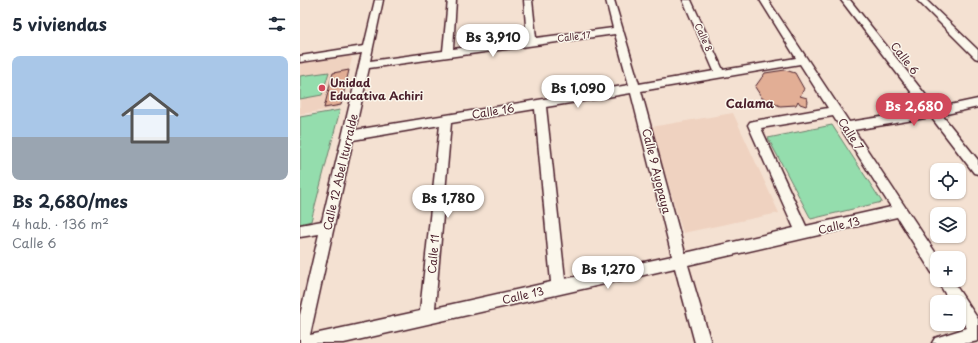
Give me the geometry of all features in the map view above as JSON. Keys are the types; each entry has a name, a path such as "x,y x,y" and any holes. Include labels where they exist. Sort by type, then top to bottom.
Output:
{"street":[{"name":"Calle 12 Abel Iturralde","path":"301,343 379,0"},
{"path":"448,53 452,0"},
{"path":"528,0 532,41"},
{"name":"Calle 9 Ayopaya","path":"610,0 703,343"},
{"name":"Calle 8","path":"687,0 720,74"},
{"name":"Calle 7","path":"764,0 930,257"},
{"name":"Calle 6","path":"845,0 932,113 978,169"},
{"path":"921,0 978,56"},
{"name":"Calle 17","path":"365,65 618,30"},
{"path":"300,59 368,49"},
{"name":"Calle 16","path":"348,136 803,60"},
{"path":"540,103 559,287"},
{"path":"846,126 932,113 978,103"},
{"path":"803,233 754,125 836,111"},
{"name":"Calle 11","path":"426,318 446,119"},
{"name":"Calle 13","path":"310,343 900,211"},
{"path":"300,231 328,226"},
{"path":"940,343 978,332 966,313"}],"shaded area":[{"name":"Unidad Educativa Achiri","path":"349,56 352,58 340,108 300,114 300,63"},
{"path":"733,113 779,213 683,233 651,127"}],"green space":[{"path":"329,72 322,95 300,99 300,76"},
{"path":"340,110 311,221 300,224 300,117"},
{"path":"832,125 882,202 811,219 768,138"}],"building":[{"path":"349,70 341,105 324,108 333,73"},
{"path":"785,70 795,73 804,89 800,96 807,98 808,102 806,106 800,104 798,101 796,105 780,106 762,98 755,87 765,73"}],"place":[{"name":"Unidad Educativa Achiri","path":"322,88"}],"district":[{"name":"Calama","path":"750,103"}]}
